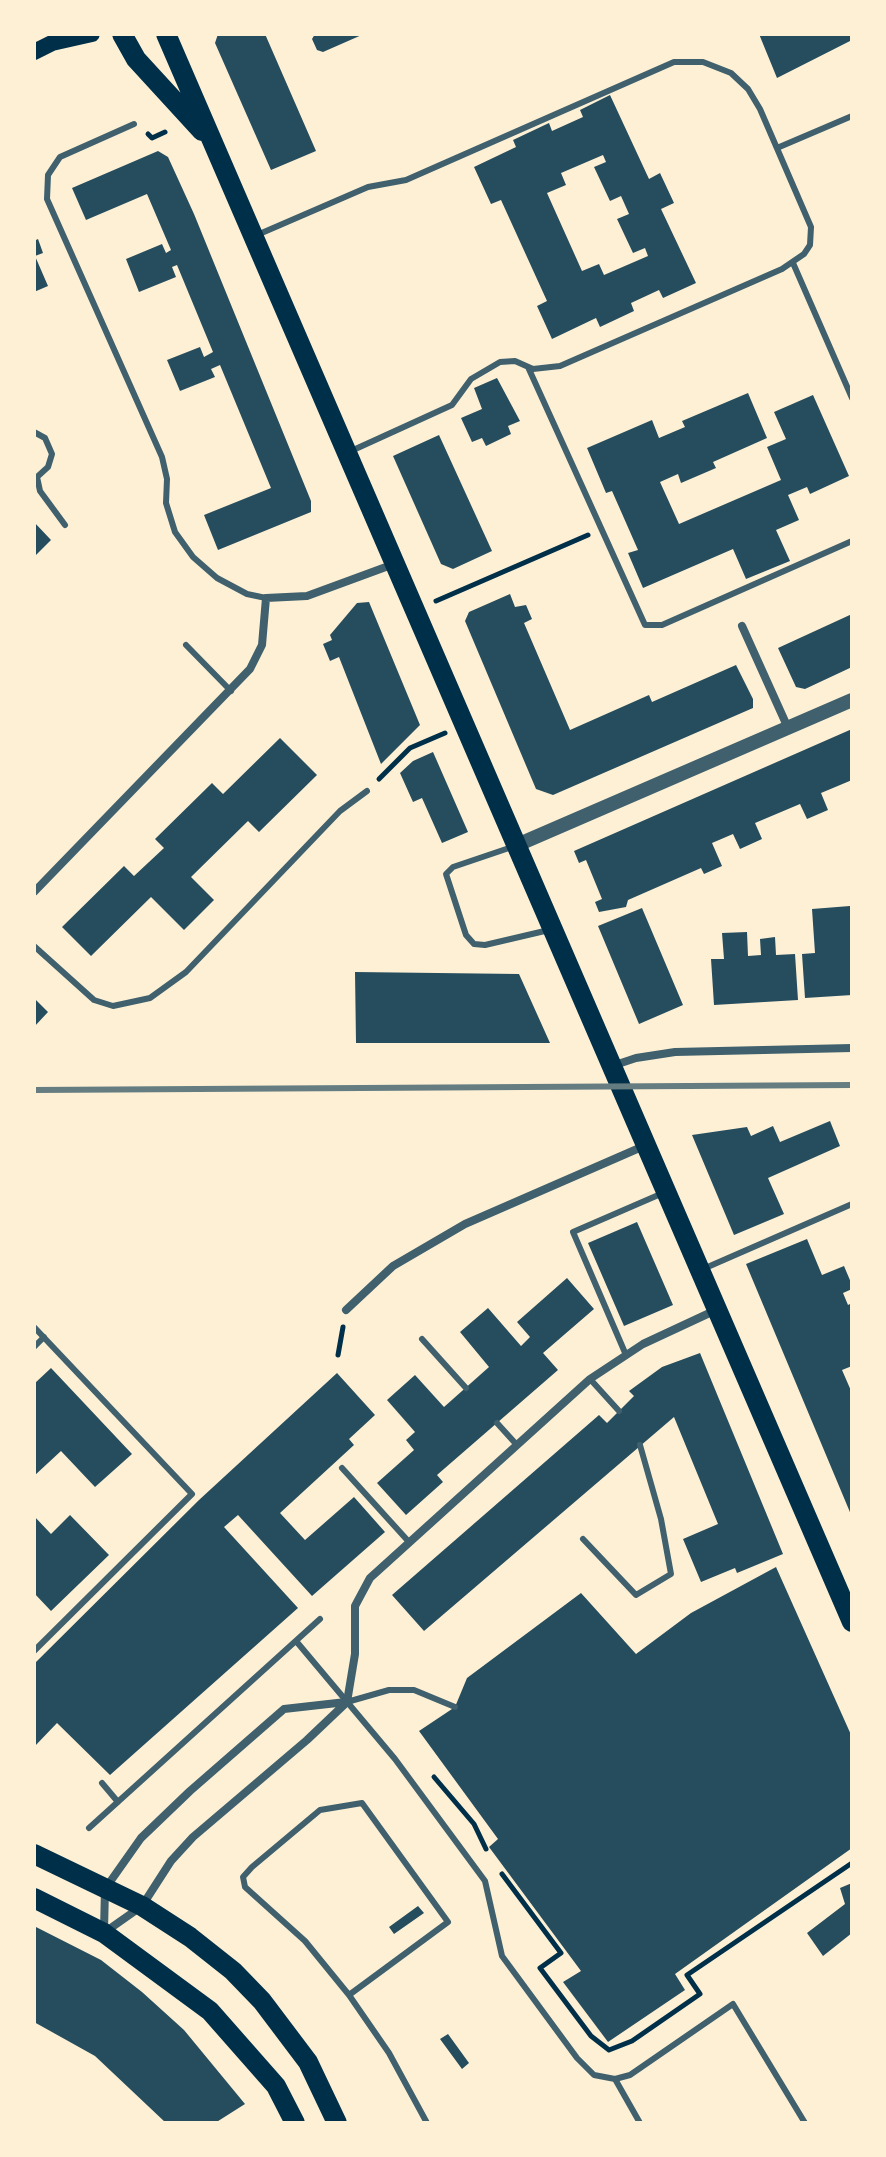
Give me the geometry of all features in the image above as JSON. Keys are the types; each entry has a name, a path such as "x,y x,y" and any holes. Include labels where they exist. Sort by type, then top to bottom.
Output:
{"main road":[{"path":"34,52 52,43 92,34"},
{"path":"122,34 136,59 215,146"},
{"path":"166,34 852,1622"},
{"path":"34,1854 142,1906 200,1944 262,2001 308,2062 337,2123"},
{"path":"34,1898 104,1933 210,2011 276,2086 295,2123"}],"street":[{"path":"34,892 232,691 262,645 266,598 307,596 395,563"},
{"path":"742,626 788,728"},
{"path":"517,845 852,700"},
{"path":"612,1066 636,1058 675,1052 852,1048"},
{"path":"346,1310 393,1266 465,1224 643,1139"},
{"path":"104,1933 142,1906 171,1861 193,1837 347,1702 355,1654 355,1606 361,1590 409,1542 590,1379 626,1355 717,1309"},
{"path":"104,1933 105,1889 141,1838 284,1709 347,1702"}],"lane":[{"path":"253,236 368,187 406,180 674,62 703,62 719,66 740,80 755,99 777,148 812,236 804,254 793,263 560,366 528,367 515,361 500,362 481,370 452,405 347,453"},
{"path":"777,148 852,116"},
{"path":"134,124 60,157 48,175 47,199 162,457 167,479 166,503 175,532 193,557 217,578 247,594 266,598"},
{"path":"793,263 852,398"},
{"path":"528,367 645,625 655,627 852,541"},
{"path":"34,432 45,438 52,454 48,467 36,477 43,498 65,525"},
{"path":"186,645 232,691"},
{"path":"34,946 94,1000 113,1006 150,998 186,972 340,811 367,791"},
{"path":"517,845 453,867 446,874 466,935 474,944 485,945 553,930"},
{"path":"626,1355 573,1232 666,1191"},
{"path":"700,1270 852,1204"},
{"path":"34,1327 192,1494 34,1651"},
{"path":"34,1347 44,1337"},
{"path":"422,1339 466,1388"},
{"path":"590,1379 619,1411"},
{"path":"497,1423 516,1444"},
{"path":"583,1539 636,1595 671,1574 661,1519 640,1445"},
{"path":"342,1468 409,1542"},
{"path":"89,1828 320,1619"},
{"path":"296,1641 395,1759 485,1881 502,1956 577,2058 594,2075 615,2079 647,2064 733,2004 805,2123"},
{"path":"347,1702 389,1690 414,1690 455,1707"},
{"path":"102,1783 118,1802"},
{"path":"349,1995 448,1922 362,1803 320,1810 243,1877 245,1887 305,1941 349,1995 389,2053 427,2123"},
{"path":"615,2079 640,2123"}],"path":[{"path":"415,610 600,530"},
{"path":"367,791 410,748 464,724"},
{"path":"338,1355 346,1310"},
{"path":"428,1770 474,1824 493,1862"},
{"path":"501,1872 561,1953 540,1968 591,2036 609,2050 632,2041 700,1994 687,1975 852,1863"}],"building":[{"path":"218,34 265,34 316,151 271,170 215,43"},
{"path":"315,34 364,34 323,52 317,50 312,39"},
{"path":"759,34 852,34 852,40 777,78"},
{"path":"610,95 649,179 660,173 674,203 661,209 696,283 663,298 659,290 631,303 634,311 600,327 596,318 552,339 537,306 547,301 501,200 491,204 474,167 516,147 513,140 549,123 552,131 583,117 580,110","holes":["603,155 606,162 594,167 610,201 621,196 629,214 617,219 633,253 645,248 648,256 604,275 599,264 582,271 547,193 566,185 561,173"]},
{"path":"158,151 168,157 194,214 311,501 311,512 218,550 204,515 271,488 220,365 211,369 215,377 180,391 167,360 200,347 204,357 213,352 177,265 172,267 176,277 139,292 126,259 162,244 166,253 171,250 147,194 86,220 72,188"},
{"path":"38,239 43,253 35,256 48,286 34,292 34,241"},
{"path":"497,378 520,421 508,426 511,434 486,446 482,438 472,442 461,418 482,409 474,388"},
{"path":"748,393 767,438 713,462 716,468 681,483 678,474 660,482 679,524 781,480 767,447 786,439 774,412 813,395 849,476 810,494 807,487 788,495 799,520 776,530 790,561 746,579 733,549 643,588 628,553 638,550 612,491 606,493 587,448 652,420 659,438 685,427 682,421"},
{"path":"439,435 492,551 453,569 441,564 393,456"},
{"path":"34,522 51,540 34,557"},
{"path":"510,594 515,607 526,605 532,619 524,623 570,730 649,695 652,702 736,665 753,699 753,708 553,795 536,789 465,621 469,612"},
{"path":"369,602 420,725 381,764 339,657 330,661 323,644 332,640 330,635 357,603"},
{"path":"852,614 852,667 805,689 796,687 778,648"},
{"path":"852,729 852,780 821,793 828,810 807,819 800,804 755,823 762,839 740,849 733,834 712,843 722,866 704,874 701,868 628,900 626,907 599,912 595,902 602,899 586,860 579,863 574,851"},
{"path":"280,738 317,775 259,832 248,821 191,877 214,900 184,930 151,897 91,956 62,927 124,866 134,876 164,848 155,839 212,783 223,794"},
{"path":"433,752 468,832 442,843 422,798 413,802 400,773 413,761"},
{"path":"850,906 852,995 805,998 802,954 815,953 812,909"},
{"path":"642,908 683,1005 639,1024 598,926"},
{"path":"747,932 748,956 761,955 760,939 775,937 776,955 795,954 798,1000 714,1005 711,959 724,959 722,933"},
{"path":"355,972 519,974 550,1043 356,1043"},
{"path":"34,998 48,1012 34,1027"},
{"path":"830,1121 840,1146 768,1178 784,1214 734,1235 692,1135 747,1127 751,1136 773,1126 780,1142"},
{"path":"637,1222 673,1305 624,1326 588,1243"},
{"path":"807,1239 822,1275 844,1266 852,1285 852,1289 843,1293 848,1305 852,1303 852,1366 842,1370 852,1393 852,1517 746,1264"},
{"path":"567,1278 594,1309 543,1353 558,1370 437,1475 443,1482 406,1515 377,1483 414,1450 406,1440 415,1432 387,1400 415,1375 444,1407 489,1367 460,1332 488,1308 521,1346 530,1337 517,1322"},
{"path":"700,1353 783,1554 737,1573 735,1568 701,1582 683,1539 718,1524 674,1417 424,1631 392,1595 599,1415 607,1423 634,1396 629,1391 662,1367"},
{"path":"51,1368 132,1454 95,1487 61,1451 34,1476 34,1384"},
{"path":"337,1373 375,1415 349,1439 354,1445 280,1513 305,1540 354,1497 385,1532 312,1596 238,1515 224,1527 298,1608 110,1775 57,1723 34,1747 34,1664 199,1500"},
{"path":"70,1515 109,1555 51,1611 34,1593 34,1516 51,1534"},
{"path":"776,1567 852,1737 852,1848 675,1974 685,1990 608,2042 563,1982 581,1971 489,1847 498,1839 419,1731 455,1707 467,1678 581,1593 636,1654 691,1613"},
{"path":"852,1883 852,1933 823,1956 807,1933 845,1904 840,1888"},
{"path":"418,1906 424,1913 394,1934 389,1927"},
{"path":"34,1926 101,1960 142,1992 184,2030 245,2104 215,2123 166,2123 95,2056 34,2022"},
{"path":"448,2034 469,2063 462,2069 440,2039"}],"railway":[{"path":"34,1090 852,1085"}]}
